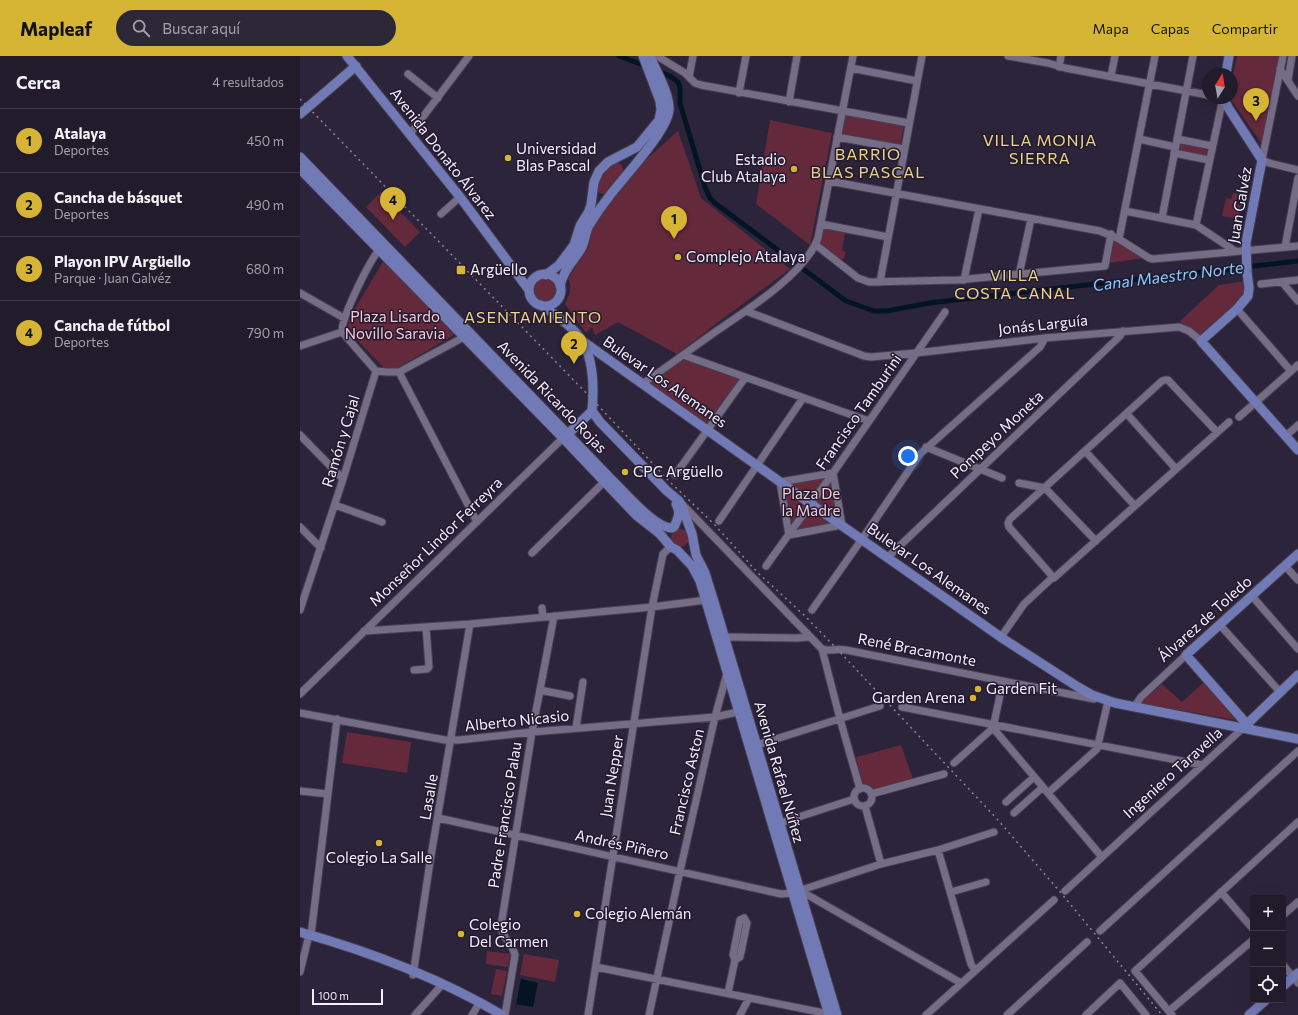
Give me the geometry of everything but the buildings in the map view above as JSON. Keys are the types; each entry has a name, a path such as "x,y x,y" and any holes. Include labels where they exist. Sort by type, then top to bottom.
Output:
{"main road":[{"path":"1227,68 1229,56"},
{"path":"650,58 656,78 661,105 659,120 637,148 608,162 599,171 594,182 589,211 580,226 574,245 559,265 531,283 530,290 532,299 536,303 563,321 581,340 589,361 592,377 592,411 600,422 667,492 679,501"},
{"path":"300,113 352,60"},
{"name":"Avenida Donato Álvarez","path":"352,60 460,197 530,290"},
{"path":"560,286 565,272 583,244 587,228 611,194 663,128 668,119 669,104 656,78"},
{"path":"1226,104 1262,160"},
{"name":"Avenida Ricardo Rojas","path":"300,157 464,337 650,517 662,526 673,527"},
{"path":"612,160 624,160 630,170"},
{"name":"Juan Galvéz","path":"1200,340 1246,300 1249,292 1245,255 1262,160"},
{"name":"Avenida Ricardo Rojas","path":"300,169 488,351 566,436 604,482 636,515 660,534 673,547"},
{"path":"594,188 599,195 604,196 611,194"},
{"path":"515,270 528,275 542,275 555,278 560,286 561,293 558,299 558,307 563,321"},
{"path":"541,305 550,305 558,299"},
{"path":"464,337 470,337 480,348 488,351"},
{"name":"Bulevar Los Alemanes","path":"581,340 1003,639 1092,695 1108,701 1134,707 1298,739"},
{"name":"Jonás Larguía","path":"1200,340 1298,450"},
{"path":"589,361 592,354 603,355"},
{"name":"Monseñor Lindor Ferreyra","path":"566,436 592,411"},
{"path":"583,420 594,420 600,422"},
{"path":"667,492 678,509 679,515 668,534 673,547 684,550 688,548 691,545 692,536 688,528 682,525 673,527"},
{"name":"Avenida Rafael Núñez","path":"679,501 692,536 696,555 705,573 780,823 796,891 829,1015"},
{"name":"Avenida Rafael Núñez","path":"673,547 696,570 787,875 796,891"},
{"name":"Álvarez de Toledo","path":"1186,655 1298,554"},
{"path":"1186,655 1247,728"},
{"name":"Ingeniero Taravella","path":"1247,728 1298,675"},
{"path":"735,702 739,708 749,742 752,745 757,745"},
{"path":"796,891 802,907 805,908 837,1015"},
{"path":"300,932 307,937 355,948 414,972 478,1004 492,1015"},
{"path":"414,972 440,987 502,1015"},
{"path":"1286,984 1296,978"},
{"path":"1249,1015 1263,1003"}],"street":[{"path":"410,134 469,56"},
{"path":"689,77 693,56"},
{"path":"739,93 746,56"},
{"path":"788,102 797,56"},
{"path":"642,384 746,311 798,269 809,256 816,245 821,224 853,56"},
{"path":"880,282 922,56"},
{"path":"1008,56 1202,94"},
{"path":"1059,67 1061,56"},
{"path":"1111,76 1115,56"},
{"path":"1119,239 1155,56"},
{"path":"1162,218 1194,56"},
{"name":"Juan Galvéz","path":"1262,160 1283,56"},
{"path":"1288,80 1292,56"},
{"path":"650,58 689,77 695,83 701,85 909,123"},
{"path":"850,68 917,81"},
{"path":"1280,69 1298,96"},
{"path":"408,74 438,98"},
{"path":"1196,225 1222,104"},
{"path":"837,137 904,150"},
{"path":"1139,140 1176,146 1212,146"},
{"path":"1176,146 1210,160"},
{"path":"1262,160 1298,170"},
{"path":"1285,246 1298,178"},
{"path":"829,181 1111,234 1153,259 1235,251"},
{"path":"441,214 460,197"},
{"path":"964,280 979,209"},
{"path":"1124,211 1196,225 1235,251 1245,255 1285,246 1298,246"},
{"path":"1019,275 1031,219"},
{"path":"821,224 888,237"},
{"path":"816,245 858,278 869,282 964,280 1105,266 1111,234"},
{"path":"382,247 366,272 344,318 342,332 376,371 398,372 464,337"},
{"path":"1261,284 1298,280"},
{"path":"1282,282 1298,301"},
{"path":"300,293 344,318"},
{"path":"1236,309 1291,371"},
{"name":"Jonás Larguía","path":"746,311 864,356 871,357 916,354 1045,338 1179,327 1189,331 1200,340"},
{"name":"Francisco Tamburini","path":"766,566 945,312"},
{"name":"Pompeyo Moneta","path":"888,557 1120,336 1123,331"},
{"path":"300,346 342,332"},
{"path":"812,610 920,454 926,447 1040,347 1045,338"},
{"path":"683,355 869,421"},
{"path":"1239,417 1298,365"},
{"name":"Ramón y Cajal","path":"300,610 335,505 376,371"},
{"path":"398,372 477,522"},
{"path":"676,475 745,378"},
{"path":"1054,578 1009,526 1008,523 1010,519 1086,452 1162,381 1168,380 1217,432"},
{"path":"719,521 803,398"},
{"path":"1127,414 1176,469"},
{"path":"1003,639 1028,606 1055,581 1054,578 1229,422"},
{"path":"1286,436 1298,425"},
{"path":"300,435 343,478"},
{"name":"Monseñor Lindor Ferreyra","path":"300,694 566,436"},
{"path":"926,447 1002,478"},
{"path":"1086,452 1135,506"},
{"path":"833,473 842,525 789,535 780,482 833,473"},
{"path":"532,553 604,482"},
{"path":"1019,483 1045,488 1096,541"},
{"path":"679,501 822,649 860,789"},
{"path":"335,505 382,522"},
{"path":"300,528 321,548"},
{"path":"692,536 699,529 707,531"},
{"name":"Juan Nepper","path":"588,1015 652,607 663,554 668,549 673,547"},
{"path":"1285,566 1298,580"},
{"path":"1252,596 1298,649"},
{"path":"364,631 470,624 652,607 706,600"},
{"path":"542,608 543,617"},
{"name":"Padre Francisco Palau","path":"505,1015 515,955 514,950 502,932 501,926 532,732 554,616"},
{"name":"Lasalle","path":"414,972 470,624"},
{"path":"1220,625 1280,692"},
{"path":"414,670 427,669 429,667 426,627"},
{"path":"724,636 809,637"},
{"name":"René Bracamonte","path":"822,649 846,650 1108,701"},
{"name":"Álvarez de Toledo","path":"1134,707 1141,697 1186,655"},
{"name":"Francisco Aston","path":"649,1015 680,871 726,673"},
{"path":"954,763 994,726 1003,680"},
{"path":"576,728 583,682"},
{"path":"540,690 570,696"},
{"path":"1014,813 1095,752 1099,746 1108,701"},
{"path":"757,745 880,706"},
{"path":"902,707 1202,765"},
{"name":"Alberto Nicasio","path":"300,713 459,740 576,728 715,717 738,712"},
{"path":"300,972 307,937 328,794 337,719"},
{"path":"994,726 1034,777 1102,857"},
{"name":"Ingeniero Taravella","path":"1065,891 1202,765 1247,728"},
{"path":"1100,931 1298,751"},
{"path":"871,794 944,774"},
{"path":"1006,802 1034,777"},
{"path":"860,789 866,790 871,794"},
{"path":"860,789 856,792 854,799 858,805 865,806"},
{"path":"300,791 328,794"},
{"path":"865,806 871,800 871,794"},
{"path":"780,823 854,799"},
{"path":"865,806 881,864"},
{"name":"Andrés Piñero","path":"438,818 781,894 796,891"},
{"path":"1250,943 1171,1013 1135,971 1298,822"},
{"path":"796,891 881,864 938,850 994,832"},
{"path":"938,850 971,964 975,971"},
{"path":"951,892 986,882"},
{"path":"796,891 961,983"},
{"path":"1221,892 1250,926"},
{"path":"926,1015 1054,900"},
{"path":"1286,912 1298,902"},
{"path":"728,993 735,960 733,955 740,920 744,918 747,923 740,957 735,960"},
{"path":"1007,1015 1088,942"},
{"path":"596,967 829,1015"},
{"path":"1285,967 1296,978"},
{"path":"1086,1015 1120,983 1146,1015"},
{"path":"416,1015 440,987"},
{"path":"740,1015 749,998"},
{"path":"472,1015 478,1004"}],"green space":[{"path":"1237,56 1279,56 1262,144 1234,104 1238,104 1238,68 1234,68"},
{"path":"843,113 904,125 900,147 839,135"},
{"name":"Estadio Club Atalaya","path":"770,120 832,133 810,245 756,204"},
{"name":"Complejo Atalaya","path":"678,131 701,198 790,269 677,354 618,322 595,335 592,327 586,333 565,304 570,288 568,279 589,246 592,224 646,158 647,159"},
{"path":"1181,144 1207,150 1207,154 1206,156 1180,151 1178,150 1179,145"},
{"path":"616,161 622,165 624,173 607,194 602,194 597,191 597,181 601,173"},
{"path":"381,192 420,232 405,247 366,207"},
{"path":"1233,193 1238,194 1236,204 1241,205 1238,219 1222,216 1226,198 1231,199"},
{"path":"823,228 845,233 842,250 846,252 844,258 840,261 820,246"},
{"path":"1113,240 1143,258 1109,263"},
{"name":"Plaza Lisardo Novillo Saravia","path":"384,260 454,335 397,368 389,369 383,367 349,331 348,326 350,317"},
{"path":"545,278 555,281 558,291 555,301 545,304 535,301 532,291 535,281"},
{"path":"1246,281 1246,291 1241,302 1200,336 1184,326 1180,321 1219,285"},
{"path":"683,358 740,378 708,424 649,382"},
{"name":"Plaza De la Madre","path":"831,475 839,521 836,524 793,532 784,484"},
{"path":"676,529 684,529 689,534 687,545 684,547 676,547 671,542 671,534"},
{"path":"1204,682 1236,720 1140,703 1162,684 1182,702"},
{"path":"347,732 411,742 407,773 342,763"},
{"path":"901,745 913,779 874,790 863,785 856,757"},
{"path":"487,951 510,954 508,967 486,964"},
{"path":"524,954 559,960 555,982 520,975"},
{"path":"496,969 507,971 502,996 491,994"}],"water":[{"path":"521,979 538,983 533,1007 516,1004"}],"waterway":[{"name":"Canal Maestro Norte","path":"619,56 648,67"},
{"name":"Canal Maestro Norte","path":"657,71 670,76 678,82 680,87 680,103 705,187 710,198 846,301 874,311 887,311 929,303 1298,261"}],"railway":[{"path":"300,99 592,399 670,482 714,524 758,573 805,616 837,649 998,820 1061,893 1162,1015"}],"place":[{"name":"Playon IPV Argüello","path":"1256,121"},
{"name":"Universidad Blas Pascal","path":"508,158"},
{"name":"Estadio Club Atalaya","path":"794,169"},
{"name":"Cancha de fútbol","path":"393,220"},
{"name":"Atalaya","path":"674,239"},
{"name":"Complejo Atalaya","path":"678,257"},
{"name":"Argüello","path":"461,270"},
{"name":"Cancha de básquet","path":"574,364"},
{"name":"CPC Argüello","path":"625,472"},
{"name":"Garden Fit","path":"978,689"},
{"name":"Garden Arena","path":"973,698"},
{"name":"Colegio La Salle","path":"379,843"},
{"name":"Colegio Alemán","path":"577,914"},
{"name":"Colegio Del Carmen","path":"461,934"}],"district":[{"name":"VILLA MONJA SIERRA","path":"1040,149"},
{"name":"BARRIO BLAS PASCAL","path":"868,163"},
{"name":"VILLA COSTA CANAL","path":"1015,284"},
{"name":"ASENTAMIENTO","path":"533,317"}]}
